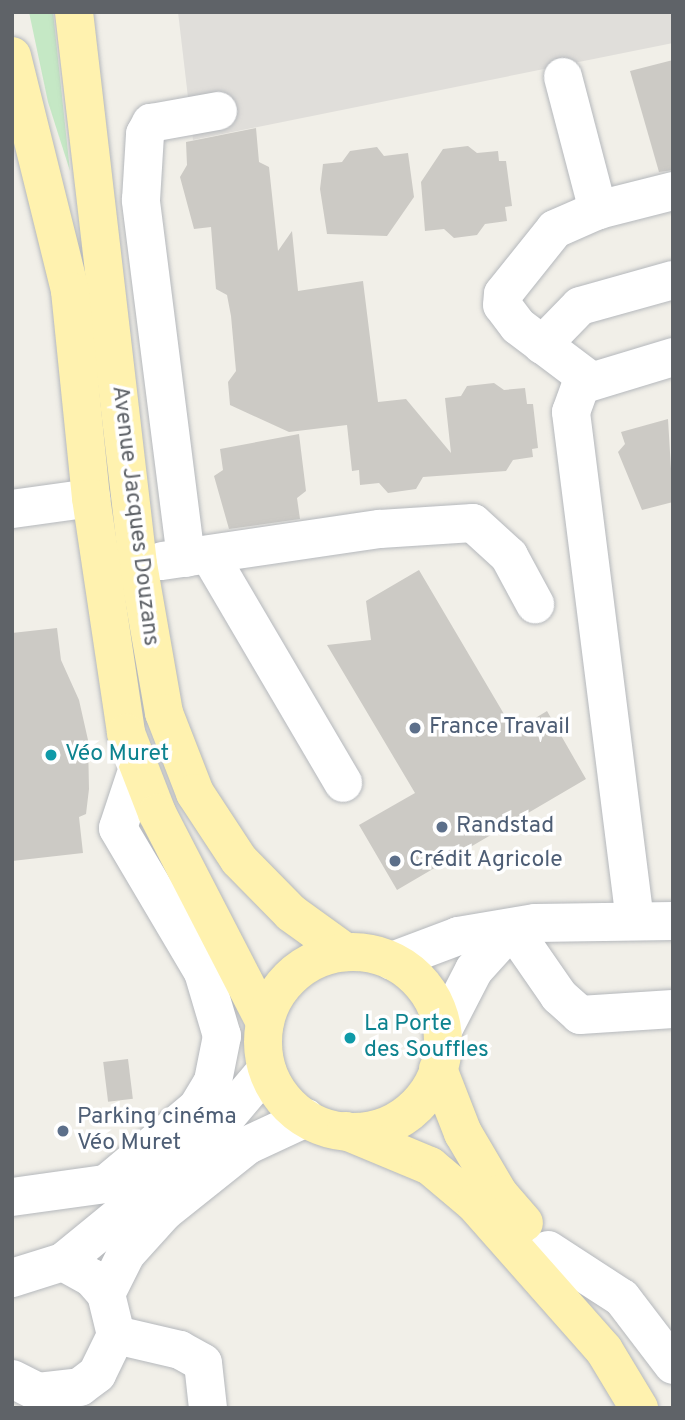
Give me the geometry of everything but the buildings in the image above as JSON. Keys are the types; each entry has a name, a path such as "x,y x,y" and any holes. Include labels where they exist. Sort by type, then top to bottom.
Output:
{"main road":[{"name":"Avenue Jacques Douzans","path":"74,12 138,564 164,713 195,793 239,860 291,913 345,952"},
{"name":"Avenue Jacques Douzans","path":"12,56 70,291 90,498 122,710 137,771 265,1022"},
{"path":"346,1131 388,1125 422,1100 438,1069 443,1030 422,982 392,961 345,952 294,974 265,1022 267,1069 289,1105 306,1118 346,1131 430,1166 474,1203 604,1350 639,1408"},
{"path":"438,1069 463,1133 499,1194 634,1352 665,1408"}],"street":[{"path":"563,78 598,209"},
{"path":"218,111 151,123 145,134 141,200 198,557 343,783"},
{"path":"591,381 542,345 508,315 503,294 555,229 598,209 673,191"},
{"path":"96,207 141,200"},
{"path":"542,345 580,306 673,279"},
{"path":"635,921 570,412 576,393 591,381 673,358"},
{"path":"12,509 90,498"},
{"path":"138,564 380,529 473,523 509,556 535,604"},
{"path":"12,1197 106,1184 197,1108 214,1081 222,1036 203,972 118,828 137,771"},
{"path":"392,961 458,936 512,928 635,921 673,922"},
{"path":"512,928 559,996 580,1015 673,1009"},
{"path":"443,1030 474,970 512,928"},
{"path":"12,1278 63,1262 195,1154 267,1069"},
{"path":"106,1294 126,1254 164,1212 248,1145 306,1118"},
{"path":"548,1250 622,1298 673,1365"},
{"path":"35,1393 100,1391 116,1335 106,1294 63,1262"},
{"path":"116,1335 180,1350 202,1363 208,1408"}],"shaded area":[{"path":"178,12 673,12 673,43 193,140"}],"green space":[{"path":"29,12 53,12 70,171 48,102"}],"place":[{"name":"France Travail","path":"415,728"},
{"name":"Véo Muret","path":"51,755"},
{"name":"Randstad","path":"442,827"},
{"name":"Crédit Agricole","path":"395,861"},
{"name":"La Porte des Souffles","path":"350,1038"},
{"name":"Parking cinéma Véo Muret","path":"63,1131"}]}
